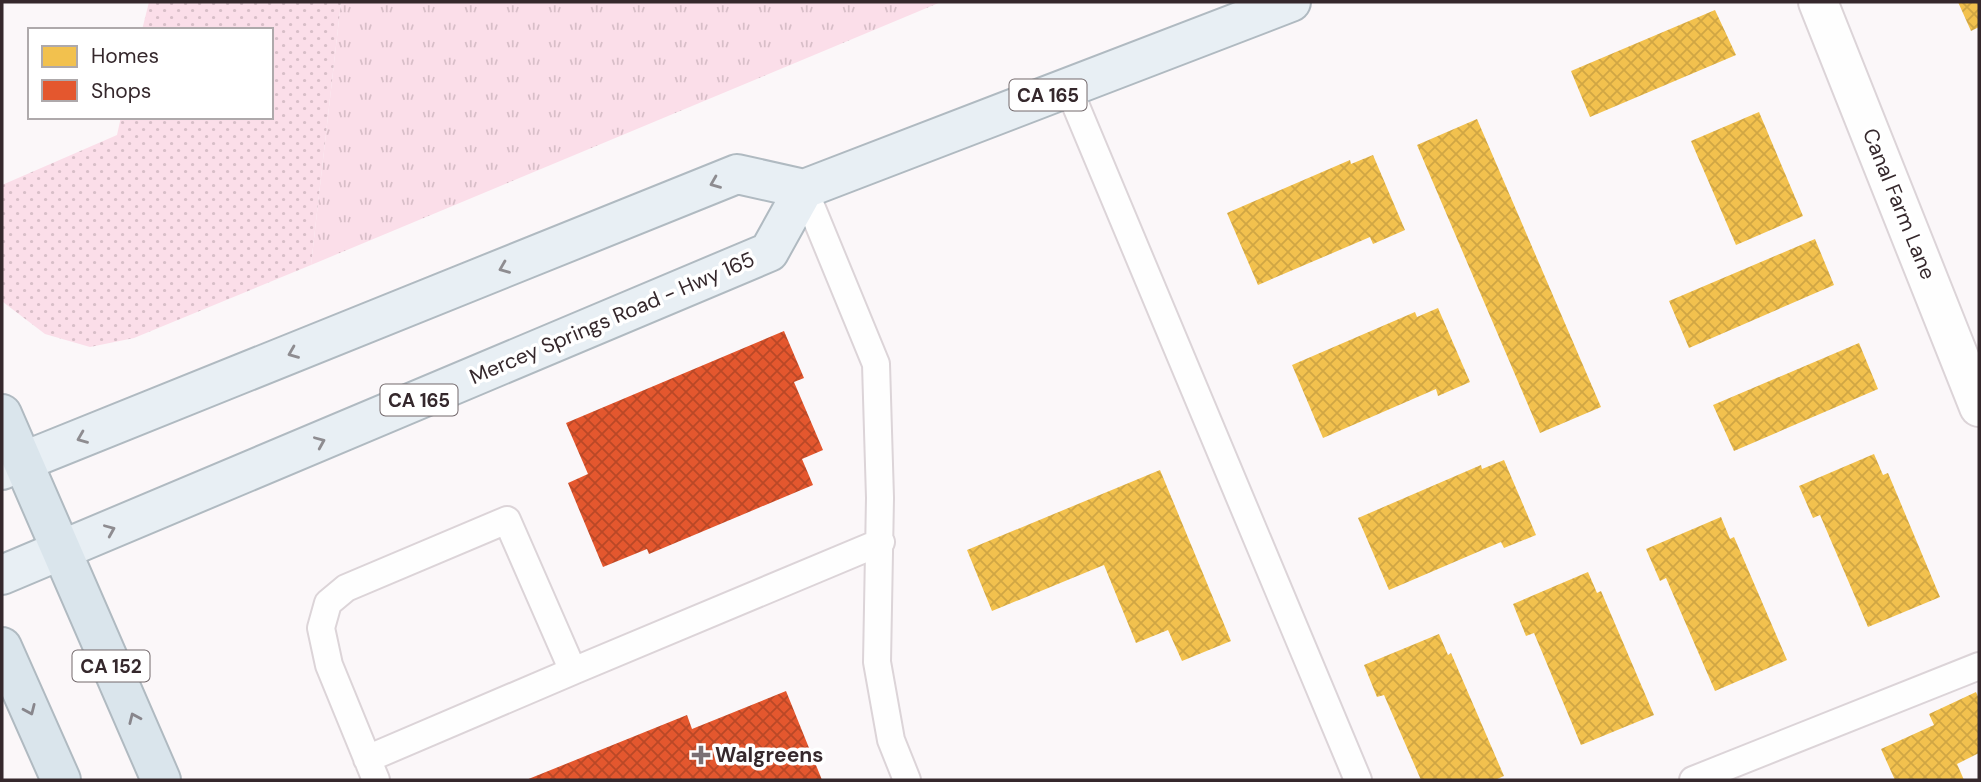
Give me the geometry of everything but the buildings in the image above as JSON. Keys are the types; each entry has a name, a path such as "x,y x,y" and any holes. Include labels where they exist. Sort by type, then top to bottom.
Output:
{"highway":[{"name":"CA 152","path":"2,414 12,466 60,551 162,780"},
{"path":"2,647 61,780"}],"main road":[{"name":"CA 165","path":"804,189 1292,2"},
{"path":"12,466 737,174 804,189"},
{"name":"Mercey Springs Road - Hwy 165","path":"2,575 769,252 804,189"}],"street":[{"name":"Canal Farm Lane","path":"1818,2 1979,407"}],"lane":[{"path":"1068,87 1358,780"},
{"path":"804,189 876,364 880,541 877,662 891,740 907,780"},
{"path":"573,671 507,520 346,588 328,603 321,628 329,665 372,770 573,671 880,541"},
{"path":"1693,780 1979,666"}],"green space":[{"path":"149,2 341,2 311,265 134,338 90,347 45,334 3,302 2,185 117,135 121,119 273,119 273,28 142,28"},
{"path":"341,2 941,2 311,265"}],"place":[{"name":"Walgreens","path":"701,755"}]}
